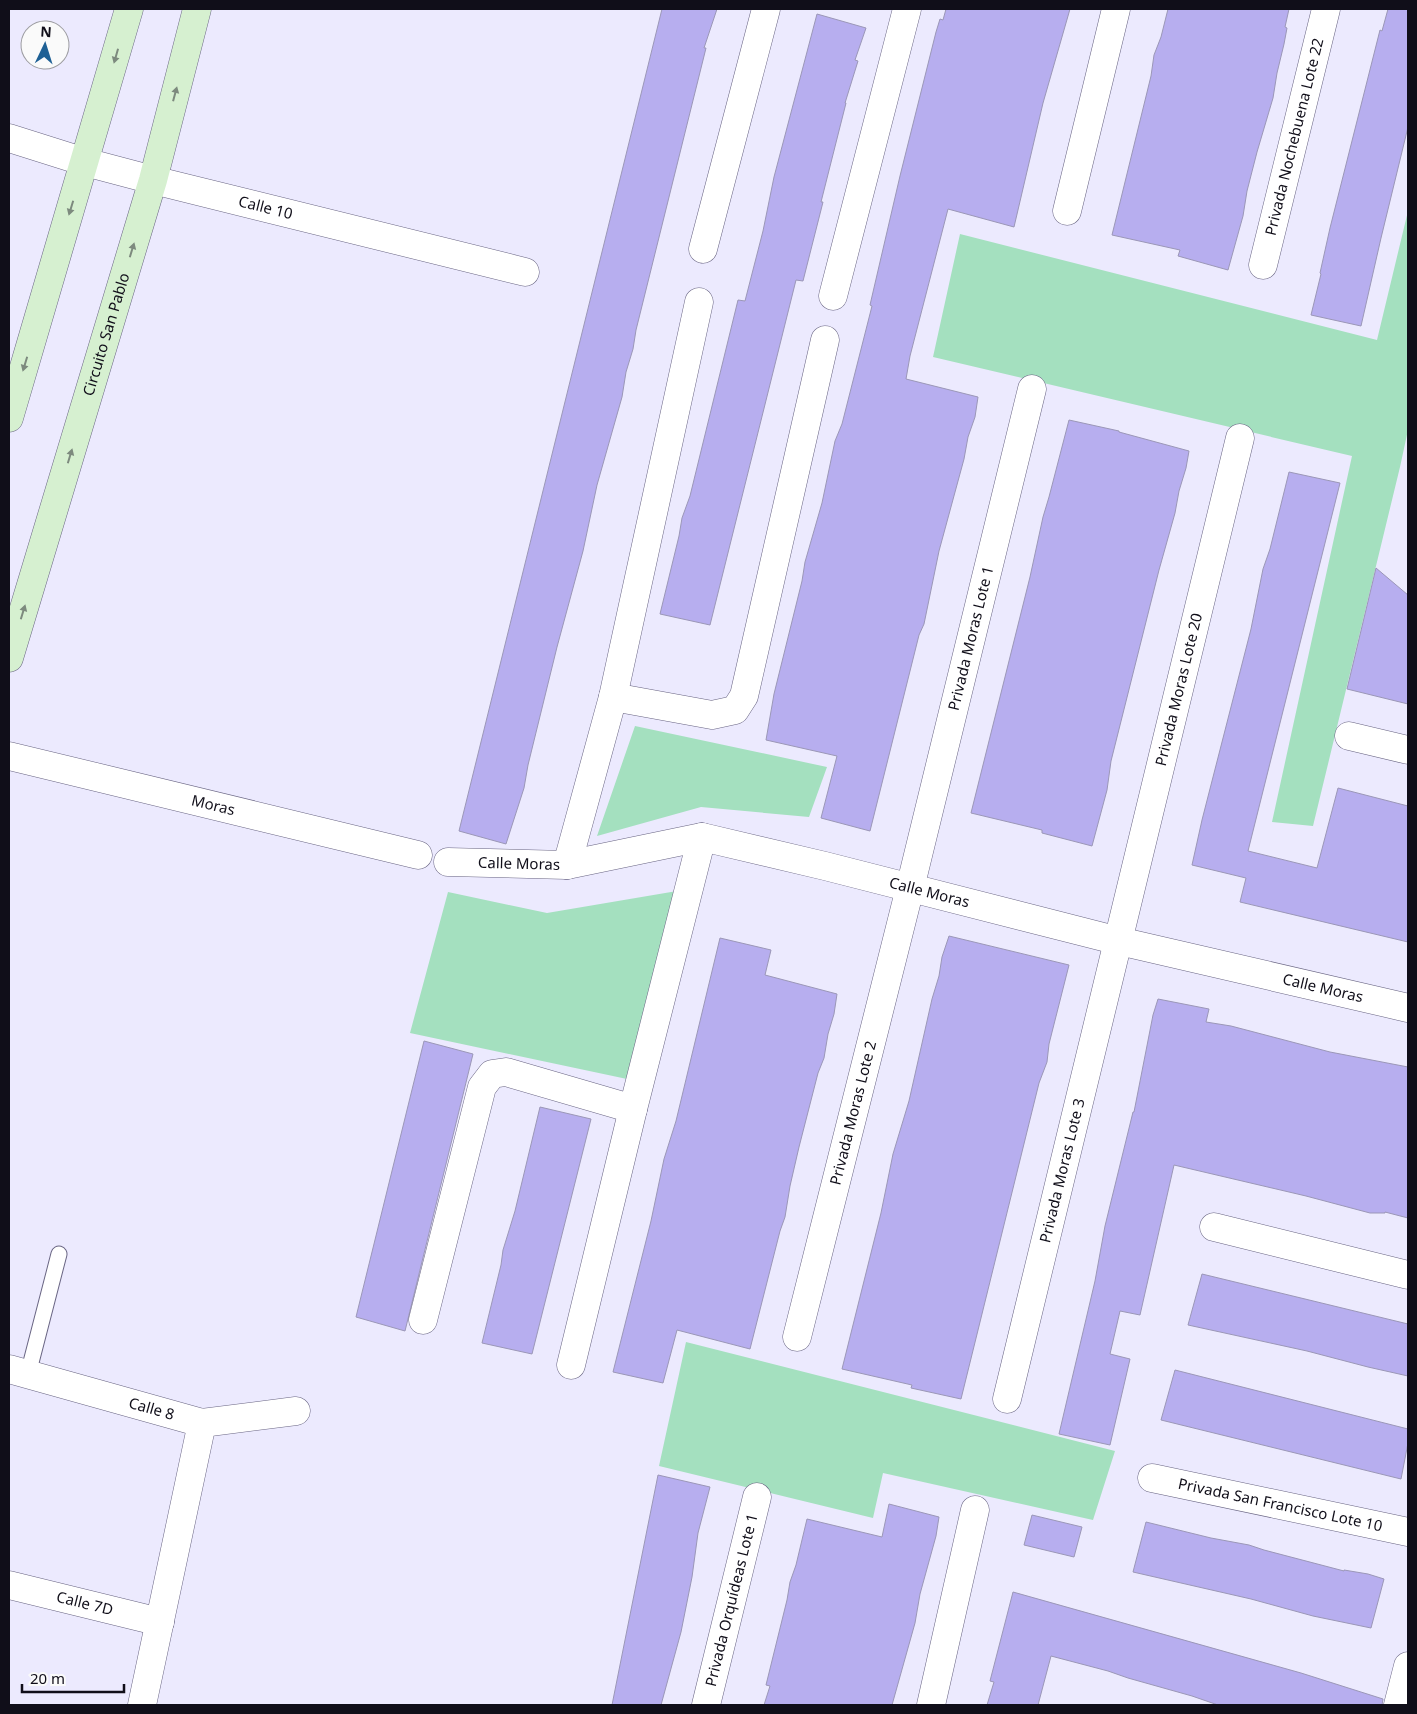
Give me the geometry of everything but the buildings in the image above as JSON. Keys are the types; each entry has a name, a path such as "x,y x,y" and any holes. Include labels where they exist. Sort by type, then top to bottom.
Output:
{"main road":[{"path":"9,418 129,9"},
{"name":"Circuito San Pablo","path":"9,658 153,180 198,9"}],"street":[{"path":"703,249 766,9"},
{"path":"833,296 908,9"},
{"path":"1067,211 1116,9"},
{"name":"Privada Nochebuena Lote 22","path":"1263,265 1326,9"},
{"name":"Calle 10","path":"9,138 85,162 153,180 525,272"},
{"path":"567,865 613,697 699,302"},
{"path":"613,697 712,714 735,710 744,696 825,340"},
{"name":"Privada Moras Lote 1","path":"910,888 1032,389"},
{"name":"Privada Moras Lote 20","path":"1119,942 1240,438"},
{"path":"1349,736 1408,750"},
{"name":"Moras","path":"9,756 418,855"},
{"path":"572,1365 633,1109 702,837"},
{"name":"Calle Moras","path":"448,862 567,865 702,837 825,866 1119,942 1408,1008"},
{"name":"Privada Moras Lote 2","path":"797,1337 910,888"},
{"name":"Privada Moras Lote 3","path":"1007,1399 1119,942"},
{"path":"424,1320 482,1087 492,1074 506,1072 633,1109"},
{"path":"1214,1227 1408,1275"},
{"name":"Calle 8","path":"19,1371 202,1424 296,1411"},
{"path":"142,1705 202,1424"},
{"name":"Privada San Francisco Lote 10","path":"1152,1478 1408,1532"},
{"name":"Privada Orquídeas Lote 1","path":"706,1705 757,1497"},
{"path":"931,1705 975,1510"},
{"name":"Calle 7D","path":"9,1585 160,1622"},
{"path":"1398,1705 1408,1666"}],"lane":[{"path":"19,1371 59,1254"}],"green space":[{"path":"1408,211 1408,430 1400,467 1313,826 1272,822 1352,456 933,357 960,234 1377,340"},
{"path":"635,726 827,767 809,817 701,807 597,836"},
{"path":"677,891 627,1079 410,1033 448,892 547,913"},
{"path":"686,1342 1115,1451 1093,1520 883,1473 873,1518 659,1466"}]}
